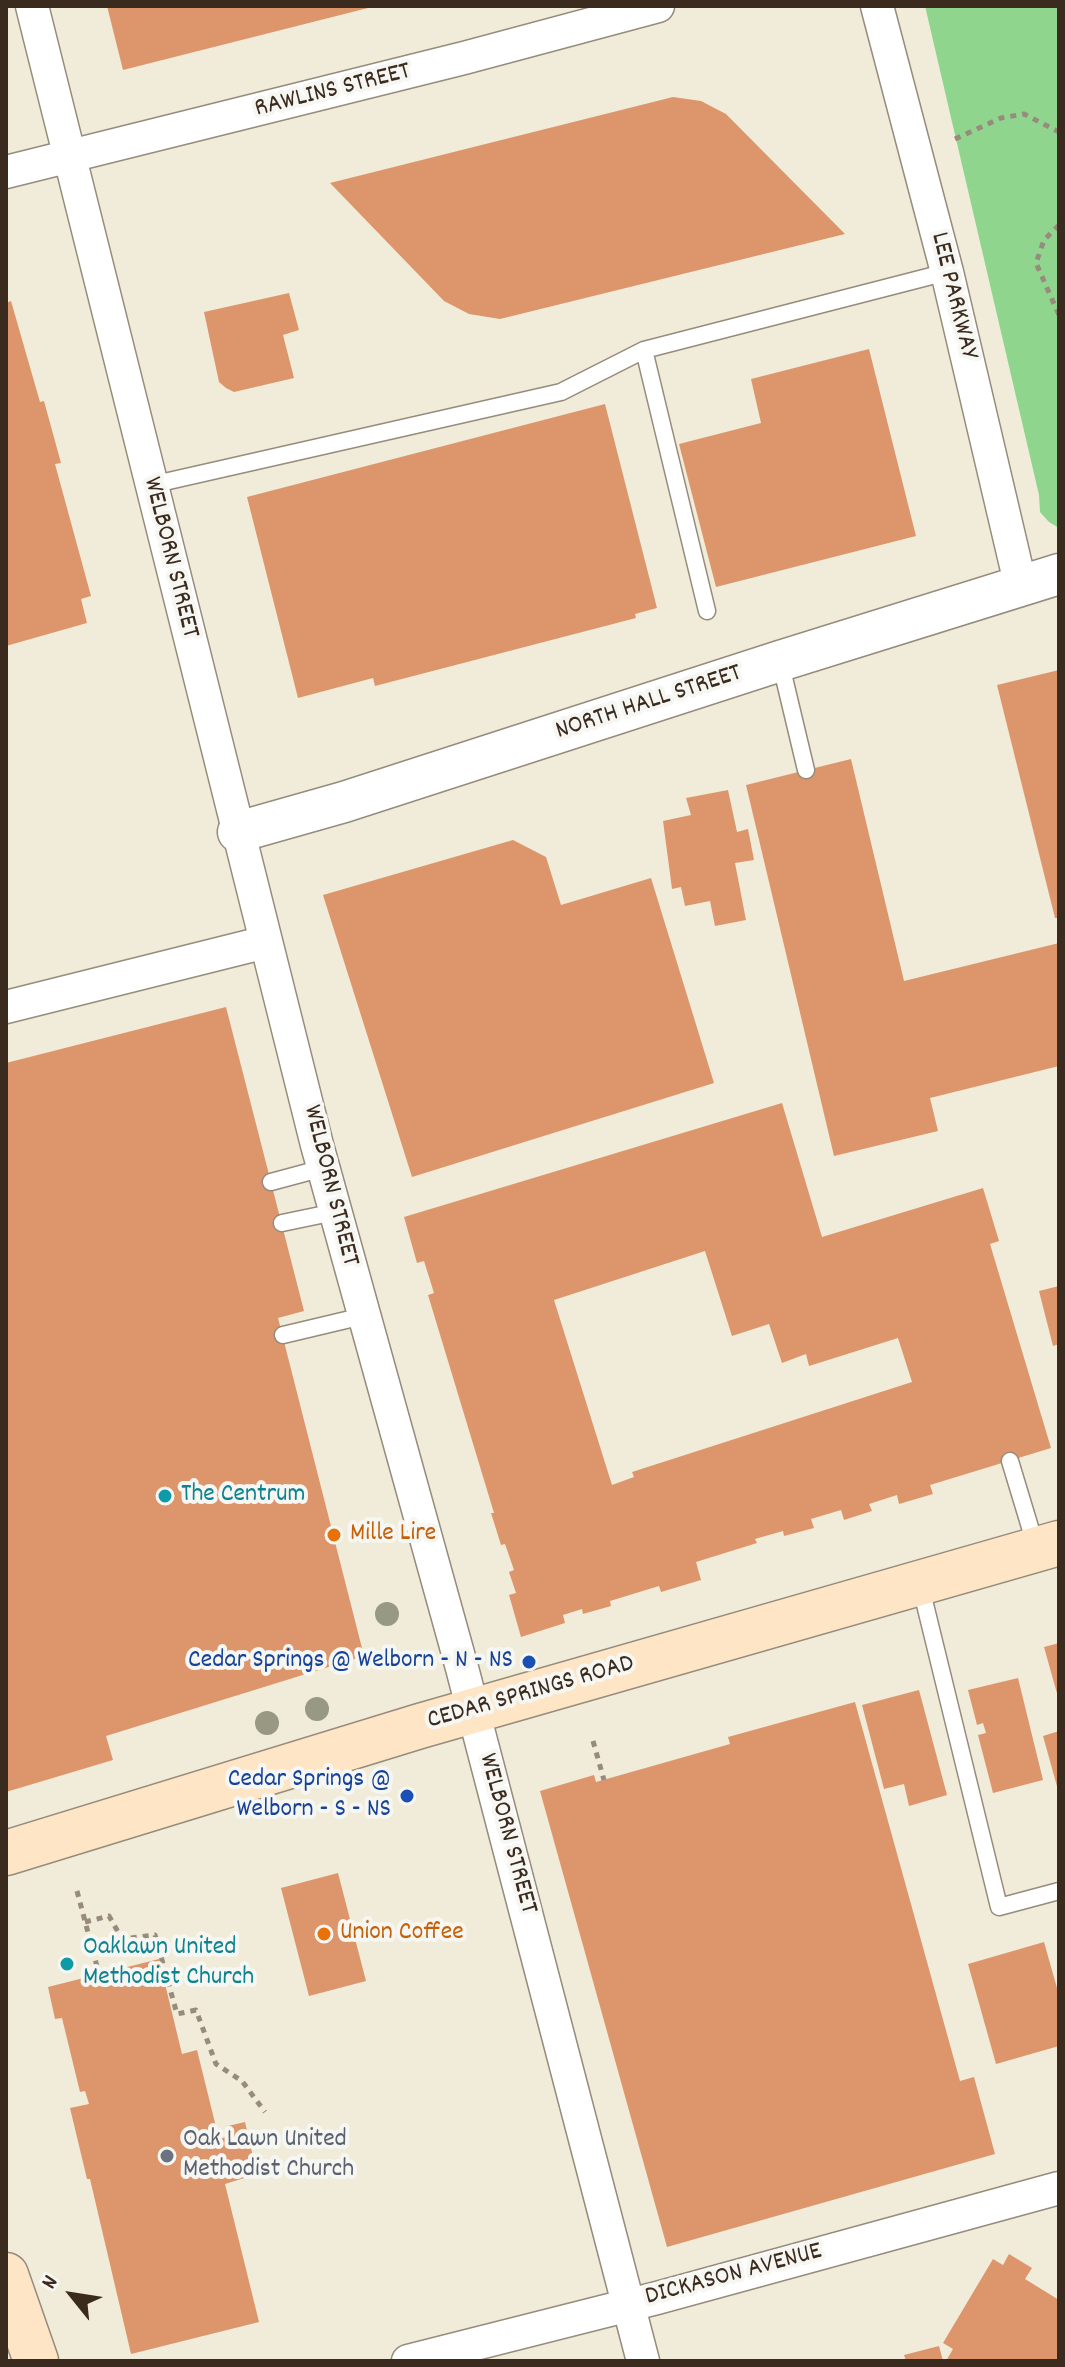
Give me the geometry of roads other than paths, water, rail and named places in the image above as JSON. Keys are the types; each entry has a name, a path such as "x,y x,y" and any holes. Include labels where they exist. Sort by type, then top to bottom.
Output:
{"main road":[{"name":"CEDAR SPRINGS ROAD","path":"6,1853 473,1710 1048,1546"},
{"path":"6,2275 36,2361"}],"street":[{"name":"WELBORN STREET","path":"32,6 323,1168 473,1710 643,2361"},
{"name":"RAWLINS STREET","path":"6,172 448,62 658,6"},
{"name":"LEE PARKWAY","path":"877,6 947,272 1021,587"},
{"name":"NORTH HALL STREET","path":"238,832 344,802 1059,574"},
{"path":"6,1007 266,942"},
{"name":"DICKASON AVENUE","path":"408,2361 629,2305 1059,2188"}],"lane":[{"path":"151,485 561,392 644,350 947,272"},
{"path":"644,350 707,611"},
{"path":"780,661 806,770"},
{"path":"271,1182 323,1168"},
{"path":"282,1223 335,1212"},
{"path":"283,1335 363,1316"},
{"path":"1010,1461 1048,1546"},
{"path":"920,1583 999,1907 1059,1891"}],"place":[{"name":"The Centrum","path":"165,1496"},
{"name":"Mille Lire","path":"334,1535"},
{"name":"Cedar Springs @ Welborn - N - NS","path":"529,1662"},
{"name":"Cedar Springs @ Welborn - S - NS","path":"407,1796"},
{"name":"Union Coffee","path":"324,1934"},
{"name":"Oaklawn United Methodist Church","path":"67,1964"},
{"name":"Oak Lawn United Methodist Church","path":"167,2156"}]}
